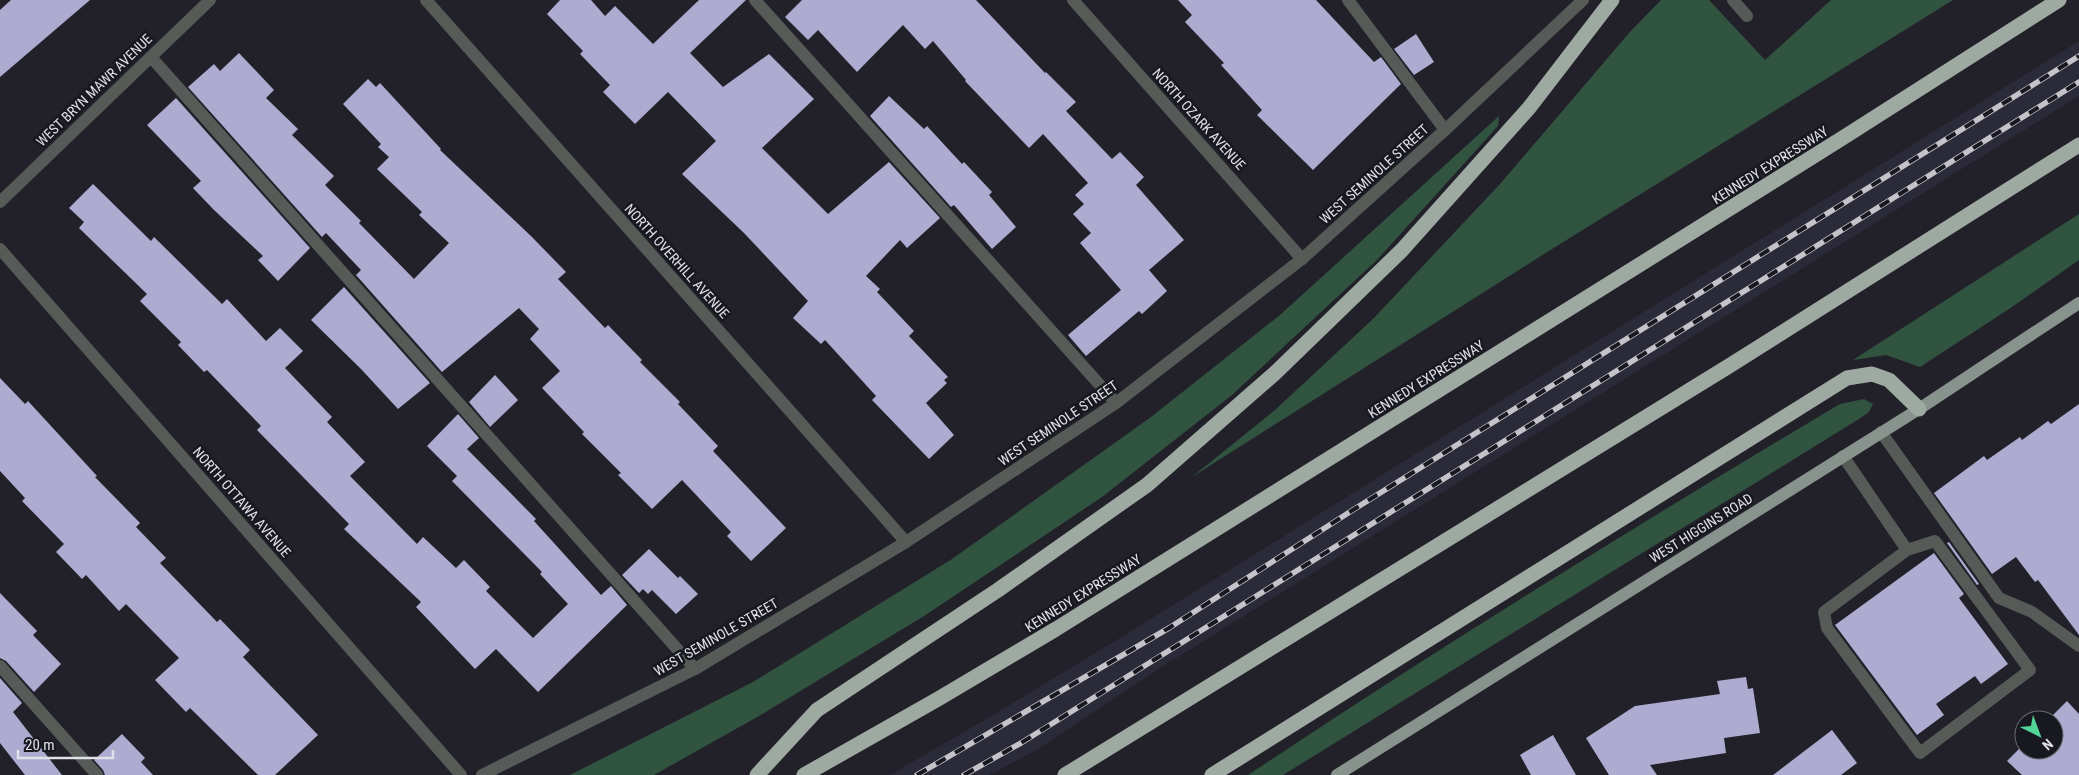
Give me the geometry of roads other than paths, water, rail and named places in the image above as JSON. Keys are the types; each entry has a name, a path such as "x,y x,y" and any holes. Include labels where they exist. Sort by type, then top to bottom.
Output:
{"highway":[{"path":"757,775 817,710 998,590 1147,485 1274,374 1402,250 1529,108 1612,0"},
{"name":"KENNEDY EXPRESSWAY","path":"804,775 938,700 1056,629 1841,139 2059,0"},
{"path":"1065,775 1729,366 2079,145"},
{"path":"1212,775 1847,378 1872,374 1889,380 1918,409"}],"main road":[{"name":"WEST HIGGINS ROAD","path":"1337,775 1918,409 2079,303"}],"street":[{"name":"WEST BRYN MAWR AVENUE","path":"0,202 210,0"},
{"name":"NORTH OVERHILL AVENUE","path":"426,0 906,542"},
{"path":"755,0 1116,403"},
{"name":"NORTH OZARK AVENUE","path":"1073,0 1302,259"},
{"path":"1348,0 1445,130"},
{"name":"WEST SEMINOLE STREET","path":"482,775 695,669 906,542 1116,403 1302,259 1445,130 1583,0"},
{"path":"1732,0 1747,16"},
{"path":"151,57 695,669"},
{"name":"NORTH OTTAWA AVENUE","path":"0,249 461,775"},
{"path":"1881,432 1999,598 2032,612 2079,646"},
{"path":"1842,456 1906,550"},
{"path":"1936,542 2030,670 1920,753 1827,628 1824,612 1906,550 1936,542"},
{"path":"0,666 97,775"}],"railway":[{"path":"917,775 1169,628 1356,508 2079,56"},
{"path":"964,775 1021,743 2079,82"}]}
